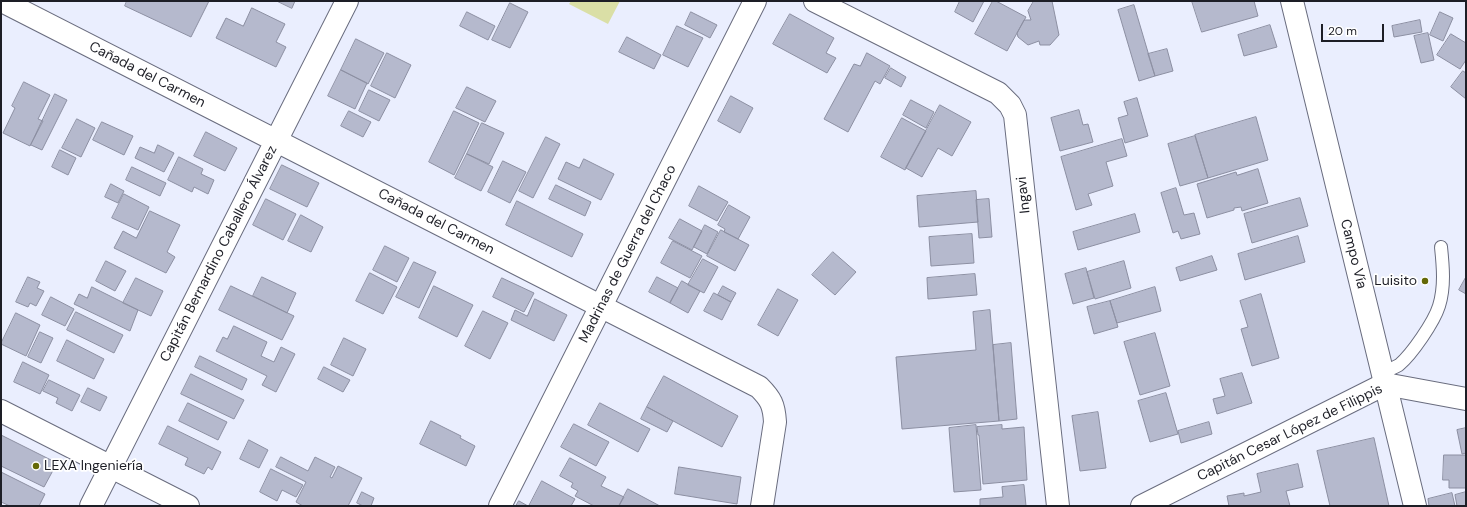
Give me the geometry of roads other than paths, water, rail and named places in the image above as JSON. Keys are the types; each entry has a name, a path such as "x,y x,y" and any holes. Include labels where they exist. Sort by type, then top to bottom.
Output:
{"street":[{"name":"Cañada del Carmen","path":"2,1 759,386 767,395 774,409 775,422 762,506"},
{"name":"Capitán Bernardino Caballero Álvarez","path":"91,506 347,1"},
{"name":"Madrinas de Guerra del Chaco","path":"500,506 755,1"},
{"name":"Ingavi","path":"815,1 998,93 1010,105 1015,115 1058,506"},
{"name":"Campo Vía","path":"1292,1 1415,506"},
{"name":"Capitán Cesar López de Filippis","path":"1142,506 1383,378 1466,398"},
{"path":"1,412 188,506"}],"lane":[{"path":"1383,378 1407,357 1420,339 1439,306 1443,284 1441,247"}],"place":[{"name":"Luisito","path":"1425,281"},
{"name":"LEXA Ingeniería","path":"36,466"}]}
